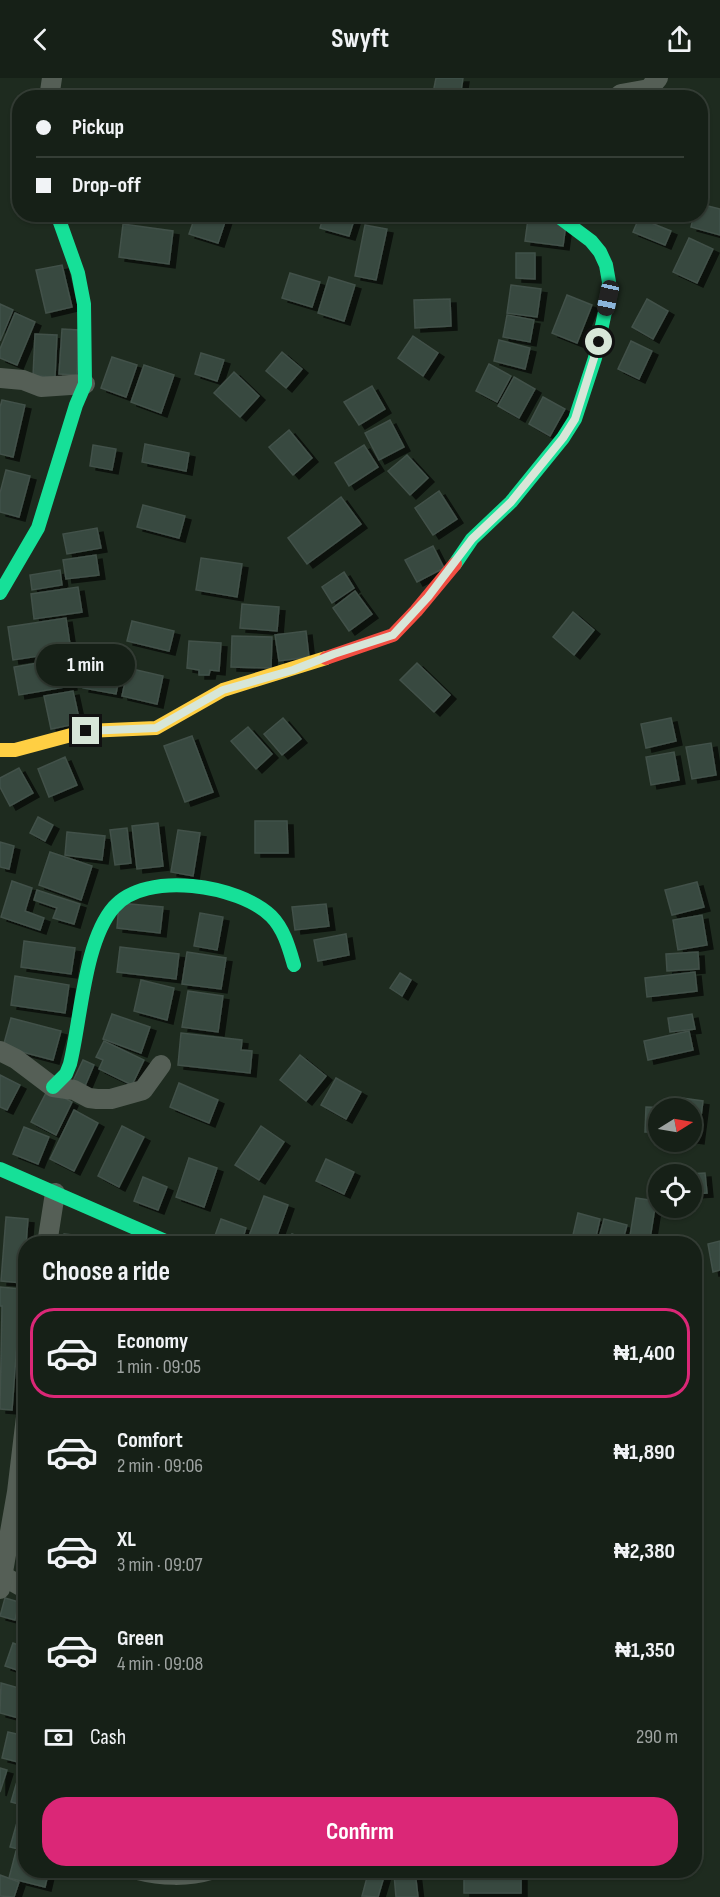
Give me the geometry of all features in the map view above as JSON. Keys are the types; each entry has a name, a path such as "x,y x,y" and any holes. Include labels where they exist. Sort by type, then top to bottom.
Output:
{"street":[{"path":"643,90 649,89 657,78"},
{"path":"3,584 38,528 76,405 85,384 84,304 78,273 60,222"},
{"path":"0,750 15,750 86,731 156,728 223,690 293,670 393,635 423,602 472,539 519,493 563,438 575,419 595,358 608,298 609,282 606,265 600,252 591,241 566,222"},
{"path":"0,378 23,380 41,387 85,384"},
{"path":"52,1088 66,1074 70,1064 91,960 103,923 114,906 128,896 165,885 181,884 238,897 269,914 284,932 294,965"},
{"path":"0,1051 16,1059 52,1088 74,1090 89,1098 111,1099 143,1090 161,1065"},
{"path":"0,1169 154,1236"},
{"path":"48,1236 55,1193"},
{"path":"18,1482 1,1582 18,1587"}],"building":[{"path":"436,78 463,78 461,90 434,90"},
{"path":"708,206 720,209 720,235 691,227 692,222 708,222"},
{"path":"193,222 225,222 218,243 189,234"},
{"path":"322,222 353,222 349,236 320,228"},
{"path":"528,222 566,224 563,246 525,241"},
{"path":"637,222 649,222 671,231 665,245 633,232"},
{"path":"123,224 173,231 169,264 119,257"},
{"path":"365,225 387,229 376,280 355,276"},
{"path":"689,238 713,249 697,283 673,272"},
{"path":"516,253 535,253 535,279 516,278"},
{"path":"62,265 72,307 46,313 36,270"},
{"path":"290,273 320,282 312,307 282,298"},
{"path":"329,277 355,285 344,321 318,313"},
{"path":"511,285 541,289 537,317 507,313"},
{"path":"567,295 592,305 577,343 552,333"},
{"path":"450,299 451,326 415,328 414,300"},
{"path":"647,299 668,311 653,339 632,327"},
{"path":"0,304 13,310 0,341"},
{"path":"15,313 35,322 17,365 0,358 0,349"},
{"path":"507,315 534,320 530,342 503,337"},
{"path":"62,329 79,330 77,375 59,374"},
{"path":"35,334 57,335 55,377 33,376"},
{"path":"413,336 438,353 423,376 398,358"},
{"path":"499,340 530,348 525,369 494,361"},
{"path":"631,341 652,351 639,379 618,369"},
{"path":"282,352 302,369 286,388 266,371"},
{"path":"201,353 224,360 217,381 195,374"},
{"path":"112,357 137,365 126,397 101,388"},
{"path":"489,364 511,376 497,402 476,391"},
{"path":"144,365 174,375 161,413 131,402"},
{"path":"234,372 259,396 240,417 214,393"},
{"path":"514,377 535,389 519,418 498,406"},
{"path":"372,386 385,409 359,425 344,402"},
{"path":"543,397 565,409 550,436 529,424"},
{"path":"2,400 25,405 13,457 0,454"},
{"path":"390,420 404,447 379,460 365,433"},
{"path":"289,430 312,458 293,475 269,447"},
{"path":"145,444 189,453 186,471 142,462"},
{"path":"93,445 116,449 112,470 90,466"},
{"path":"364,445 378,467 349,486 335,463"},
{"path":"407,455 428,478 410,495 388,471"},
{"path":"6,470 30,476 19,517 0,512 0,493"},
{"path":"439,491 457,519 433,535 415,508"},
{"path":"341,497 361,524 307,564 288,538"},
{"path":"143,505 185,516 179,538 137,527"},
{"path":"97,528 101,548 67,554 63,534"},
{"path":"433,546 444,568 417,582 405,560"},
{"path":"96,555 99,575 66,579 63,560"},
{"path":"201,558 242,564 237,597 196,590"},
{"path":"60,570 62,585 32,590 30,575"},
{"path":"344,572 354,588 332,603 322,587"},
{"path":"78,587 82,612 34,619 31,594"},
{"path":"355,591 372,614 349,631 333,608"},
{"path":"242,604 279,607 277,631 240,628"},
{"path":"573,612 594,630 574,655 553,637"},
{"path":"66,618 71,651 13,660 8,627"},
{"path":"132,621 174,631 169,651 127,641"},
{"path":"306,631 309,657 279,661 275,635"},
{"path":"232,636 272,637 271,668 231,667"},
{"path":"189,641 221,643 219,671 210,670 209,675 199,675 199,670 187,668"},
{"path":"66,658 71,686 19,695 14,667"},
{"path":"88,662 121,668 116,694 83,688"},
{"path":"417,663 450,695 434,712 400,680"},
{"path":"128,668 163,676 157,704 122,696"},
{"path":"73,691 80,723 51,729 44,696"},
{"path":"283,718 301,739 282,755 264,734"},
{"path":"671,718 676,741 646,748 641,724"},
{"path":"248,727 272,754 256,769 231,741"},
{"path":"192,736 213,792 185,802 164,746"},
{"path":"711,743 716,775 692,779 686,747"},
{"path":"674,752 679,780 651,785 646,757"},
{"path":"65,757 77,785 49,797 38,769"},
{"path":"19,768 33,793 10,806 0,787 0,778"},
{"path":"38,817 53,825 45,841 30,833"},
{"path":"255,821 287,821 288,853 255,853"},
{"path":"158,823 163,866 137,869 132,826"},
{"path":"127,828 131,863 115,865 110,830"},
{"path":"178,830 200,833 193,876 171,872"},
{"path":"67,832 105,836 102,860 65,855"},
{"path":"0,842 14,846 9,869 0,867"},
{"path":"50,852 92,866 81,900 39,885"},
{"path":"12,881 32,888 25,911 44,918 40,930 1,917"},
{"path":"697,882 704,907 672,915 665,890"},
{"path":"37,890 80,904 74,924 53,918 57,908 34,900"},
{"path":"119,903 163,907 160,933 117,928"},
{"path":"326,904 329,926 295,930 292,907"},
{"path":"200,913 223,917 217,950 194,946"},
{"path":"702,915 707,945 678,950 673,920"},
{"path":"346,934 349,955 318,961 314,940"},
{"path":"24,941 75,948 71,974 21,967"},
{"path":"120,947 179,954 176,979 117,972"},
{"path":"187,952 226,958 221,989 182,984"},
{"path":"698,952 699,969 667,971 666,954"},
{"path":"695,972 697,991 647,997 645,978"},
{"path":"400,973 411,980 402,996 390,988"},
{"path":"15,976 69,985 65,1013 11,1005"},
{"path":"141,980 174,988 167,1020 134,1011"},
{"path":"188,991 223,996 218,1032 182,1027"},
{"path":"112,1014 150,1027 141,1053 103,1039"},
{"path":"692,1014 695,1029 670,1032 668,1018"},
{"path":"11,1018 61,1031 53,1060 3,1047"},
{"path":"689,1031 693,1050 648,1060 644,1041"},
{"path":"181,1033 242,1040 241,1050 252,1051 250,1073 178,1065"},
{"path":"104,1041 144,1060 132,1085 99,1069 103,1060 96,1057"},
{"path":"300,1055 326,1076 306,1101 280,1080"},
{"path":"83,1060 94,1065 85,1086 73,1081"},
{"path":"0,1075 20,1085 7,1110 0,1107"},
{"path":"336,1078 361,1092 346,1119 321,1105"},
{"path":"179,1083 218,1100 209,1123 170,1107"},
{"path":"48,1089 72,1102 56,1135 31,1122"},
{"path":"646,1107 648,1107 648,1132 645,1132"},
{"path":"74,1110 98,1123 74,1171 50,1159"},
{"path":"122,1126 144,1137 119,1187 98,1176"},
{"path":"261,1126 284,1142 259,1180 235,1165"},
{"path":"24,1127 49,1137 38,1164 13,1154"},
{"path":"189,1158 217,1168 204,1207 176,1197"},
{"path":"326,1159 354,1172 344,1194 316,1181"},
{"path":"702,1173 705,1173 707,1193 702,1193"},
{"path":"143,1177 167,1187 158,1210 134,1201"},
{"path":"264,1196 288,1205 277,1236 249,1236"},
{"path":"636,1198 648,1200 648,1218 653,1218 650,1236 630,1236"},
{"path":"578,1213 600,1219 596,1236 573,1235"},
{"path":"6,1217 28,1219 27,1236 18,1236 18,1283 1,1281"},
{"path":"221,1219 246,1228 244,1236 215,1236"},
{"path":"604,1219 627,1225 624,1236 600,1234"},
{"path":"720,1241 720,1270 713,1272 708,1244"},
{"path":"0,1287 18,1289 18,1329 12,1410 0,1409 2,1306 0,1306"},
{"path":"5,1598 18,1602 15,1620 0,1616"},
{"path":"13,1643 18,1645 18,1670 5,1666"},
{"path":"1,1683 18,1688 18,1718 0,1713"},
{"path":"8,1732 18,1734 18,1762 2,1758"},
{"path":"0,1768 7,1770 0,1792"},
{"path":"18,1778 18,1804 11,1802"},
{"path":"18,1819 18,1849 10,1847"},
{"path":"16,1851 18,1851 18,1878 47,1878 45,1887 9,1878"},
{"path":"0,1875 19,1882 14,1897 0,1896"},
{"path":"367,1878 384,1878 378,1897 362,1896"},
{"path":"394,1878 416,1878 418,1897 396,1897"},
{"path":"464,1878 521,1878 521,1893 464,1893"}],"traffic: fast":[{"path":"0,593 38,528 76,405 85,384 84,304 78,273 60,222"},
{"path":"455,564 472,539 511,502 563,438 575,419 595,358 608,298 609,282 606,265 600,252 591,241 566,222"},
{"path":"53,1087 66,1074 70,1064 85,982 96,940 114,907 129,895 148,888 169,885 192,886 237,896 256,905 276,921 286,939 294,965"},
{"path":"0,1169 154,1236"}],"traffic: slow":[{"path":"0,750 15,750 86,731 156,728 223,690 326,658"}],"traffic: jam":[{"path":"326,658 393,635 455,564"}],"route":[{"path":"86,731 156,728 223,690 293,670 393,635 452,568 472,539 511,502 563,438 575,419 599,342"}]}
